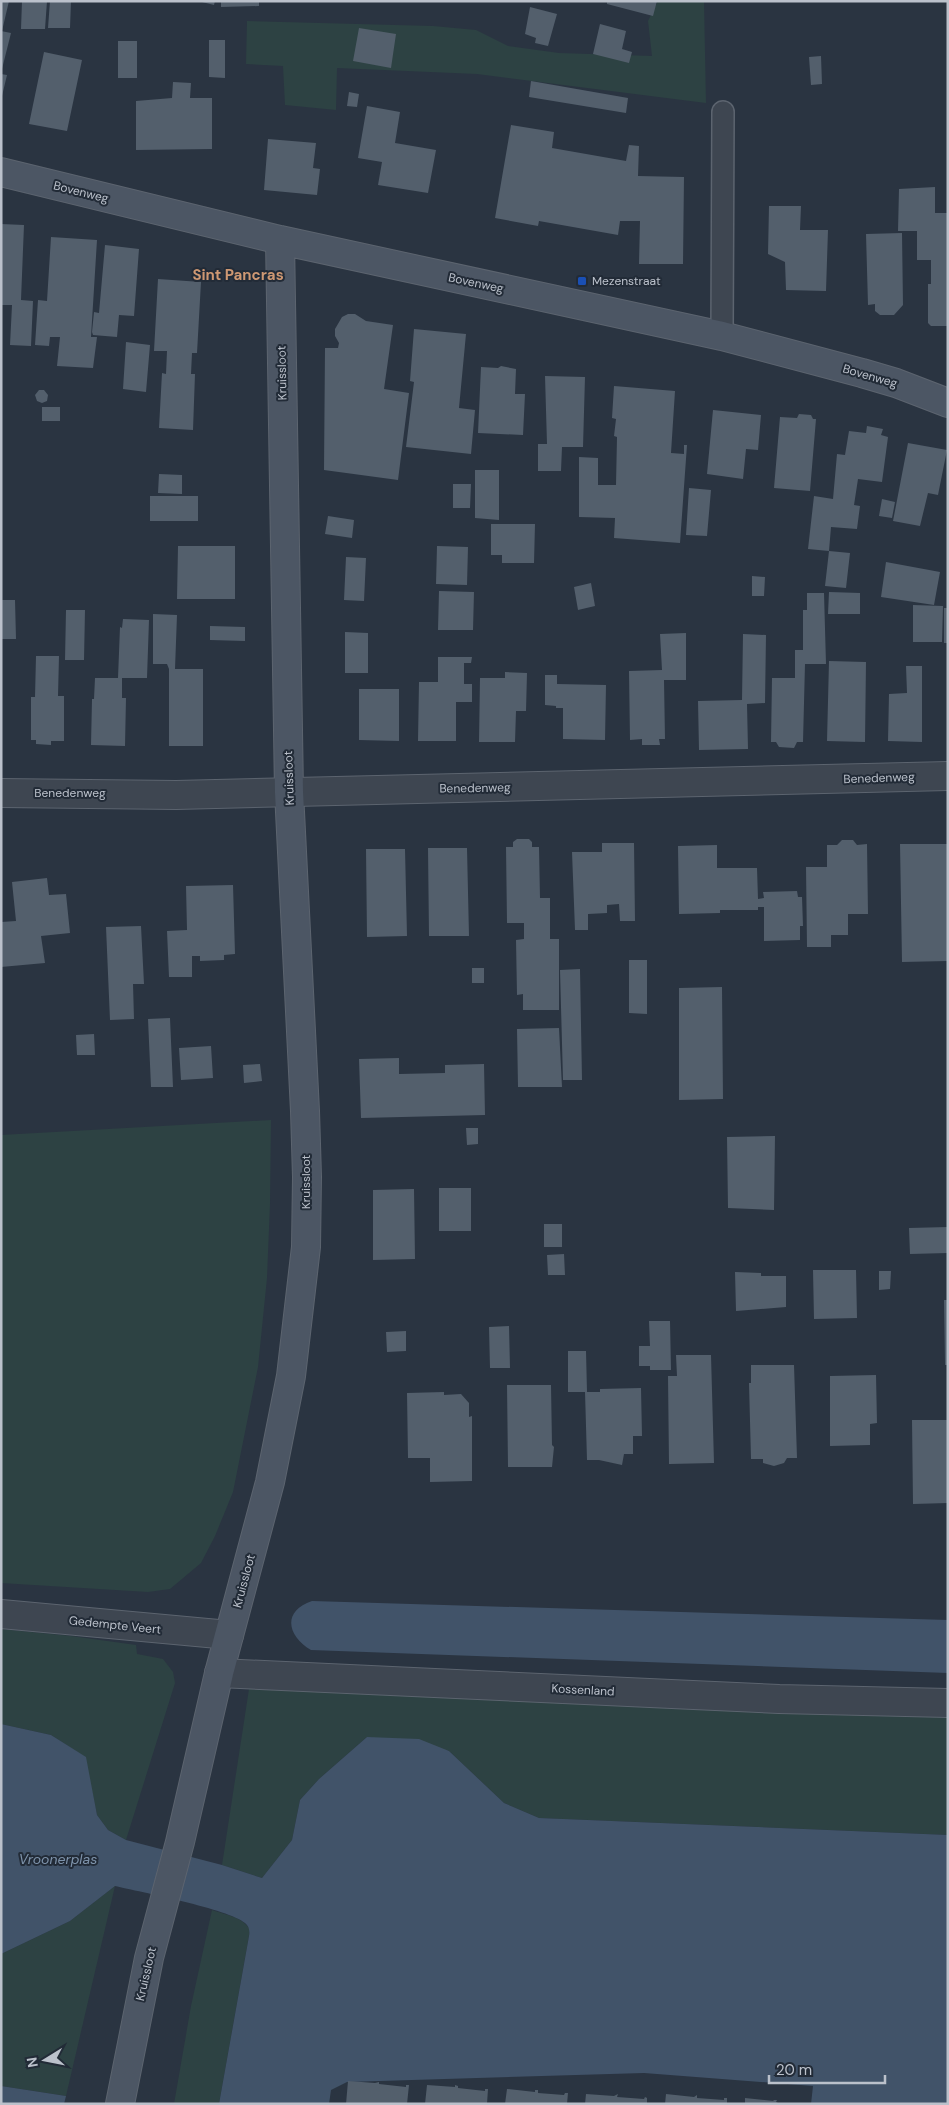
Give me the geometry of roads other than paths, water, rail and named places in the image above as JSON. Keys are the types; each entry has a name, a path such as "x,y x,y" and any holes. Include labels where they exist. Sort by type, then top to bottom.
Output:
{"street":[{"name":"Bovenweg","path":"1,172 280,240 722,336 862,373 948,402"},
{"name":"Kruissloot","path":"120,2104 140,2001 159,1922 180,1842 219,1674 270,1482 291,1376 306,1247 307,1177 305,1110 289,792 280,240"},
{"name":"Benedenweg","path":"1,793 176,794 289,792 948,776"},
{"name":"Gedempte Veert","path":"1,1614 229,1635"},
{"name":"Kossenland","path":"219,1674 779,1699 948,1704"}],"lane":[{"path":"722,336 723,112"}],"water":[{"path":"312,1601 948,1620 948,1673 311,1650 297,1638 291,1624 292,1617 296,1611 302,1605"},
{"name":"Vroonerplas","path":"1,1724 51,1735 86,1757 97,1815 108,1830 126,1840 222,1865 262,1878 292,1840 300,1800 319,1779 367,1737 419,1739 449,1751 504,1803 539,1818 948,1835 948,2103 811,2104 813,2086 644,2073 347,2082 331,2090 329,2104 219,2104 249,1934 245,1923 221,1912 115,1886 70,1921 1,1954"},
{"path":"1,2086 66,2096 64,2104 1,2104"}],"place":[{"name":"Mezenstraat","path":"582,281"}],"district":[{"name":"Sint Pancras","path":"238,275"}]}
